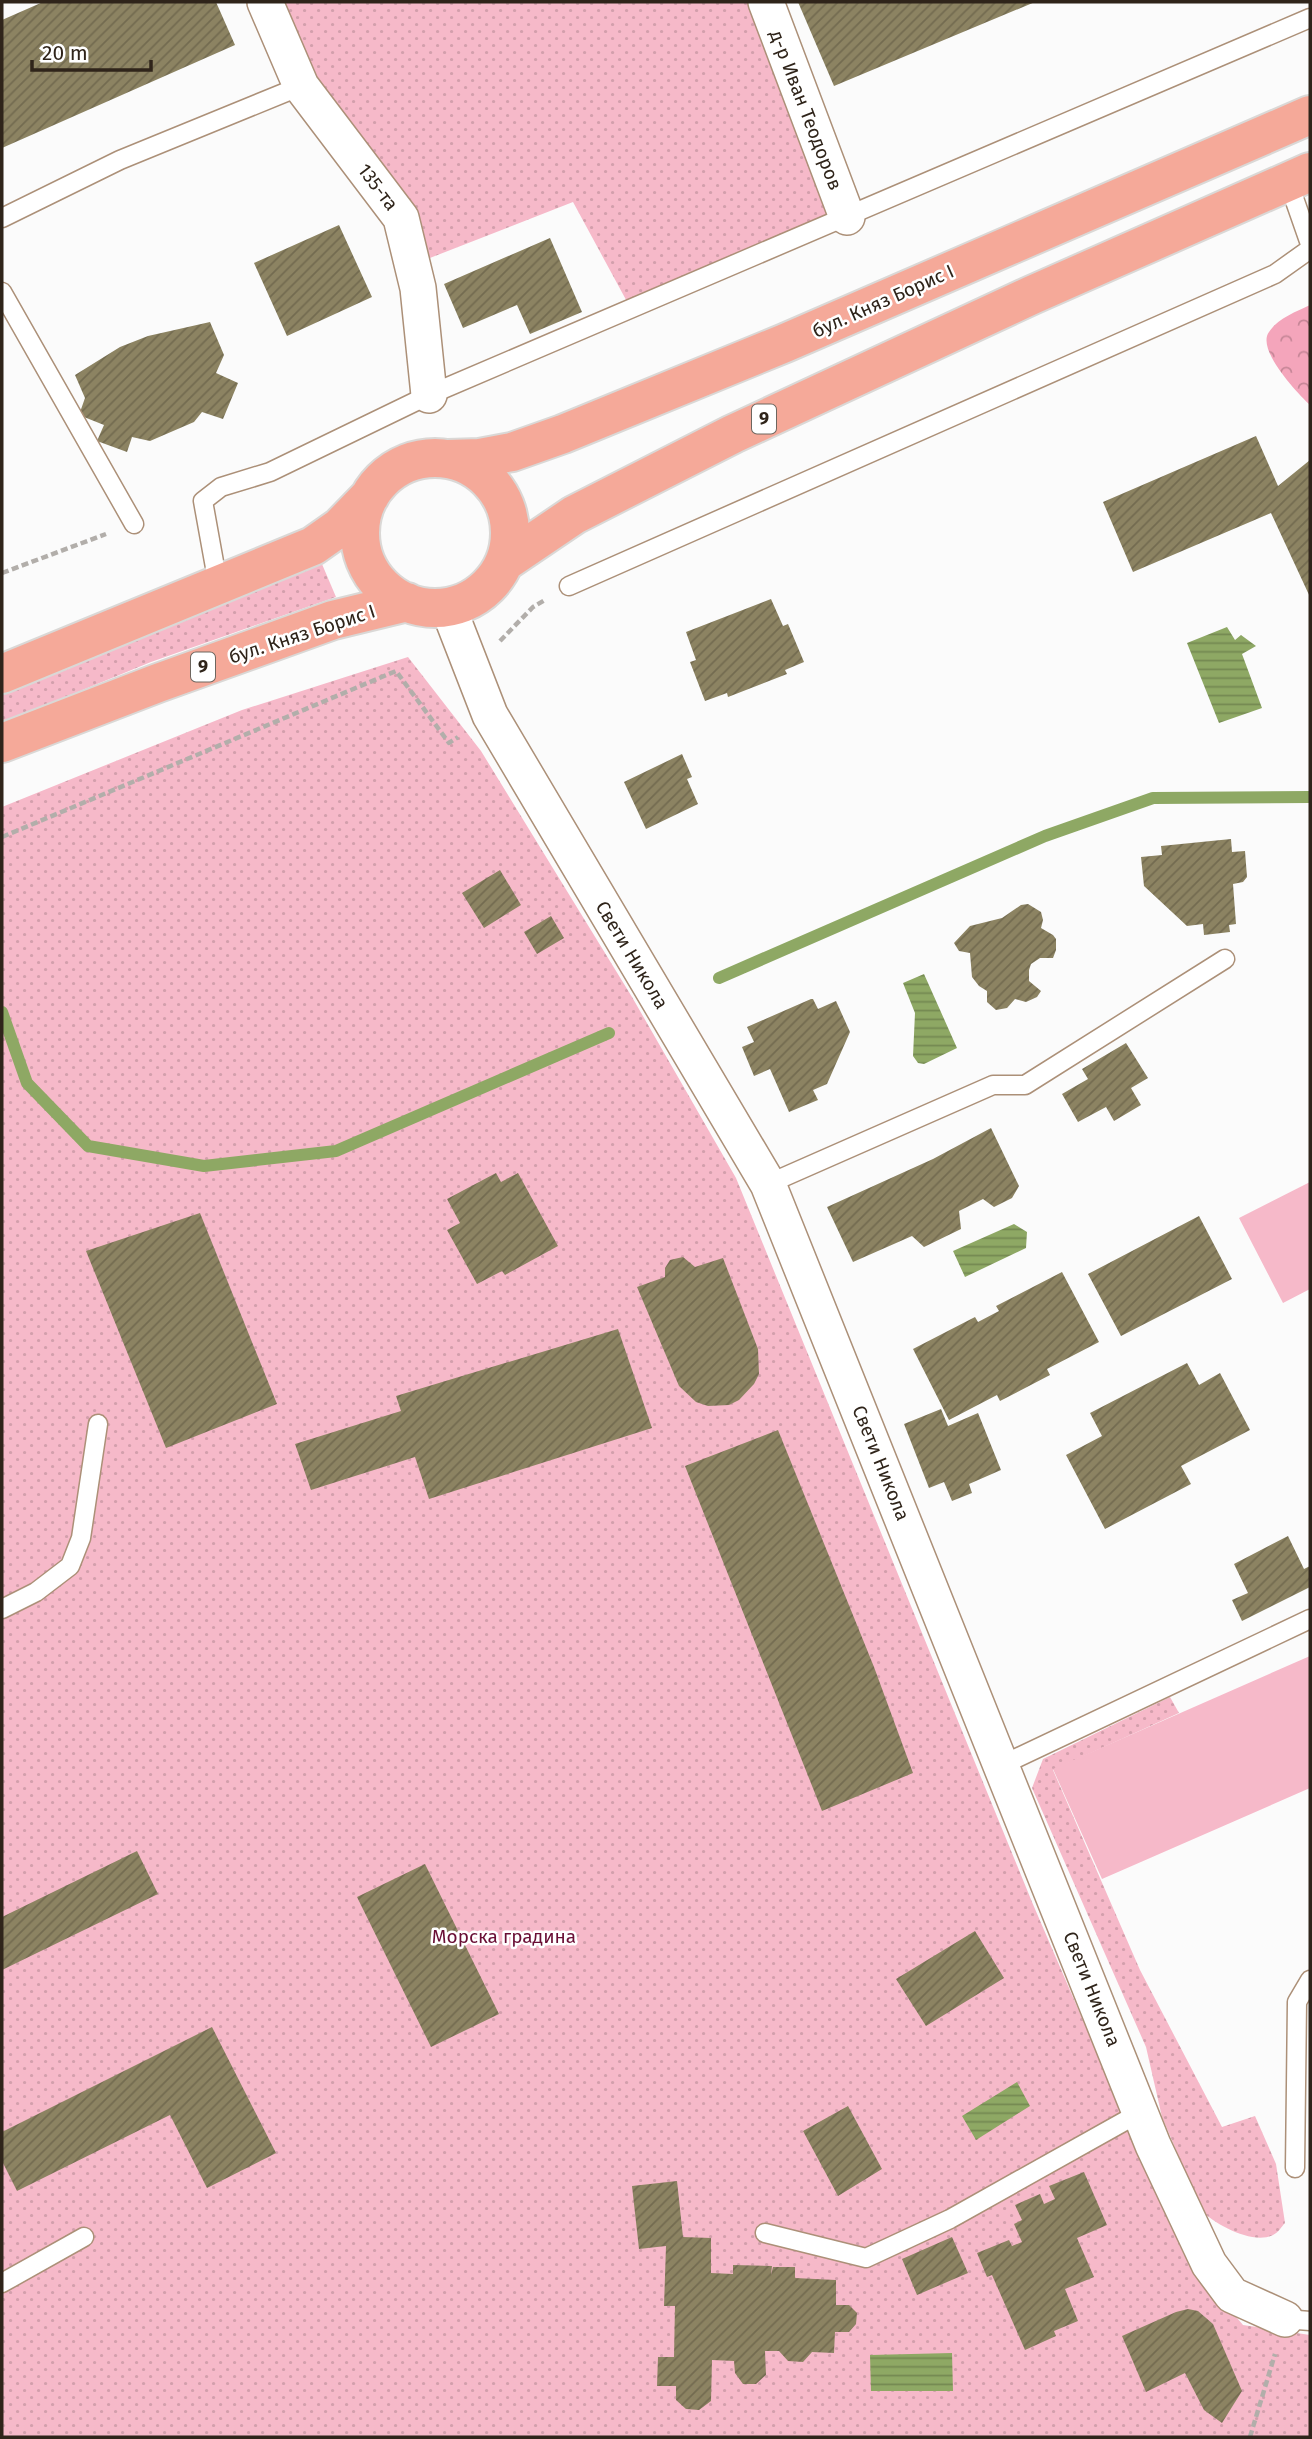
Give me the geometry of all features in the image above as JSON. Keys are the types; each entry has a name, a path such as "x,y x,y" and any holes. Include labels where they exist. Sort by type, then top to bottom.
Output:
{"highway":[{"name":"бул. Княз Борис I","path":"448,459 480,458 512,452 563,434 798,338 1310,115"},
{"name":"9","path":"506,561 574,515 733,434 1032,295 1299,177"},
{"name":"9","path":"2,674 313,546 340,527 384,479 403,465 425,458 448,459 470,466 488,479 501,496 509,517 511,539 506,561 492,582 472,599 448,607 427,607 407,602 389,592 374,576 364,558 360,537 362,516 370,496"},
{"name":"бул. Княз Борис I","path":"2,743 333,620 407,602"}],"street":[{"name":"135-та","path":"265,2 301,86 401,218 418,288 429,395"},
{"name":"д-р Иван Теодоров","path":"765,2 847,217"},
{"name":"Свети Никола","path":"448,607 490,715 768,1184 1153,2145 1209,2264 1232,2295 1298,2320"}],"lane":[{"path":"218,584 203,501 221,487 270,472 429,395 1310,18"},
{"path":"2,218 120,160 301,86"},
{"path":"569,586 1275,274 1310,246 1299,177"},
{"path":"2,292 134,524"},
{"path":"768,1184 993,1084 1025,1084 1225,959"},
{"path":"2,1609 36,1592 70,1566 81,1538 98,1424"},
{"path":"1002,1765 1310,1619"},
{"path":"1295,2168 1297,2001 1310,1980"},
{"path":"765,2233 866,2258 950,2220 1141,2112"},
{"path":"2,2283 84,2236"}],"path":[{"path":"2,573 134,524"},
{"path":"495,646 533,607 569,586"},
{"path":"2,837 396,671 449,743 490,715"},
{"path":"1250,2437 1298,2320"}],"green space":[{"path":"265,2 766,2 847,217 631,309 573,202 412,265"},
{"path":"1310,305 1310,405 1280,370 1266,340 1277,323"},
{"path":"319,557 336,597 151,662 2,723 2,694"},
{"name":"Морска градина","path":"408,657 481,751 632,997 736,1178 1032,1902 1184,2255 1243,2325 1310,2335 1310,2437 2,2437 2,807 242,710"},
{"path":"1310,1182 1310,1289 1283,1303 1239,1218"},
{"path":"1310,1656 1310,1788 1102,1879 1053,1769"},
{"path":"1170,1697 1179,1713 1053,1770 1140,1970 1222,2127 1255,2116 1276,2164 1285,2223 1275,2234 1265,2237 1235,2232 1202,2211 1162,2117 1146,2047 1032,1788 1043,1759"}],"shaded area":[{"path":"1227,627 1235,640 1241,635 1256,646 1242,654 1262,708 1219,723 1187,643"},
{"path":"924,974 957,1048 924,1064 918,1063 913,1056 915,1013 903,983"},
{"path":"1014,1224 1027,1232 1026,1248 965,1277 953,1251"},
{"path":"1017,2082 1030,2106 976,2140 962,2116"},
{"path":"952,2353 953,2391 871,2391 870,2355"}],"building":[{"path":"43,2 216,2 235,45 2,148 2,20"},
{"path":"798,2 1035,2 834,86"},
{"path":"339,225 372,297 287,336 254,263"},
{"path":"550,238 582,312 530,334 517,305 463,328 444,284"},
{"path":"210,322 224,355 216,373 238,383 223,419 202,412 194,422 150,441 132,437 127,452 97,441 104,425 79,415 85,398 75,375 120,347 148,336"},
{"path":"1256,436 1278,486 1310,460 1310,597 1271,513 1133,572 1103,502"},
{"path":"771,599 783,626 788,624 804,662 785,670 787,674 728,697 727,693 705,701 690,662 696,660 686,632"},
{"path":"682,754 692,777 687,779 698,804 646,829 624,782"},
{"path":"1231,839 1232,852 1245,851 1247,877 1243,882 1233,884 1236,924 1229,925 1230,932 1204,935 1203,924 1187,926 1144,886 1141,857 1162,855 1161,846"},
{"path":"500,870 521,905 484,928 462,893"},
{"path":"1028,904 1041,912 1041,928 1056,939 1056,950 1053,958 1040,958 1031,964 1029,981 1041,991 1037,997 1026,1002 1015,999 1007,1008 996,1010 987,1002 987,991 972,977 970,953 959,951 954,943 970,926 1002,918 1021,905"},
{"path":"551,916 564,938 537,954 524,932"},
{"path":"811,999 818,1009 836,1001 850,1032 827,1084 813,1090 818,1100 789,1112 770,1069 754,1076 742,1047 754,1042 747,1027"},
{"path":"1126,1043 1148,1078 1131,1088 1141,1105 1114,1121 1106,1107 1078,1122 1062,1094 1088,1079 1082,1069"},
{"path":"991,1128 1019,1186 1012,1198 994,1207 983,1199 959,1211 961,1229 924,1247 912,1236 853,1262 827,1207 933,1159"},
{"path":"496,1173 501,1182 518,1173 558,1246 505,1275 502,1271 477,1284 447,1230 460,1223 447,1199"},
{"path":"200,1213 277,1404 166,1448 86,1251"},
{"path":"1199,1216 1232,1279 1121,1336 1088,1274"},
{"path":"683,1257 695,1267 723,1258 758,1349 759,1374 754,1384 739,1400 729,1405 708,1406 696,1402 679,1386 637,1287 665,1277 665,1268 670,1260"},
{"path":"1062,1272 1099,1342 1047,1369 1050,1375 1000,1401 997,1395 949,1420 913,1349 975,1317 978,1322 999,1311 996,1306"},
{"path":"618,1329 652,1428 429,1499 415,1457 311,1490 295,1444 401,1411 396,1396"},
{"path":"1187,1363 1199,1385 1220,1373 1250,1430 1181,1466 1191,1484 1105,1529 1066,1455 1102,1436 1090,1413"},
{"path":"941,1409 948,1426 978,1413 1001,1470 969,1484 972,1493 952,1501 944,1482 929,1488 904,1424"},
{"path":"778,1430 874,1667 913,1773 822,1811 685,1466"},
{"path":"1288,1536 1304,1569 1310,1566 1310,1587 1242,1621 1232,1600 1248,1593 1234,1564"},
{"path":"137,1851 158,1894 2,1970 2,1917"},
{"path":"425,1864 499,2014 431,2047 357,1897"},
{"path":"975,1931 1004,1978 926,2026 896,1979"},
{"path":"212,2027 276,2153 207,2188 170,2115 17,2191 2,2161 2,2132"},
{"path":"848,2106 882,2169 838,2196 803,2131"},
{"path":"1084,2172 1107,2225 1077,2238 1094,2277 1065,2289 1078,2321 1054,2331 1056,2336 1025,2350 992,2275 987,2277 977,2253 1009,2240 1012,2246 1022,2242 1014,2224 1022,2220 1015,2205 1040,2194 1044,2204 1055,2199 1049,2186"},
{"path":"677,2181 683,2237 711,2238 711,2273 733,2274 733,2265 772,2266 771,2275 773,2267 795,2267 795,2278 836,2280 836,2305 849,2305 857,2313 856,2324 849,2332 835,2332 834,2353 812,2352 803,2362 788,2361 779,2351 765,2351 766,2375 756,2384 743,2384 735,2373 734,2361 712,2360 711,2401 699,2410 686,2409 676,2400 676,2386 657,2386 658,2357 674,2357 675,2306 664,2306 666,2246 639,2249 632,2186"},
{"path":"952,2237 968,2273 917,2295 902,2259"},
{"path":"1188,2309 1198,2311 1213,2324 1242,2391 1222,2423 1204,2410 1185,2373 1146,2392 1122,2336"}],"waterway":[{"path":"719,978 1045,836 1153,798 1310,797"},
{"path":"2,1012 27,1083 88,1146 204,1166 336,1151 609,1033"}]}
